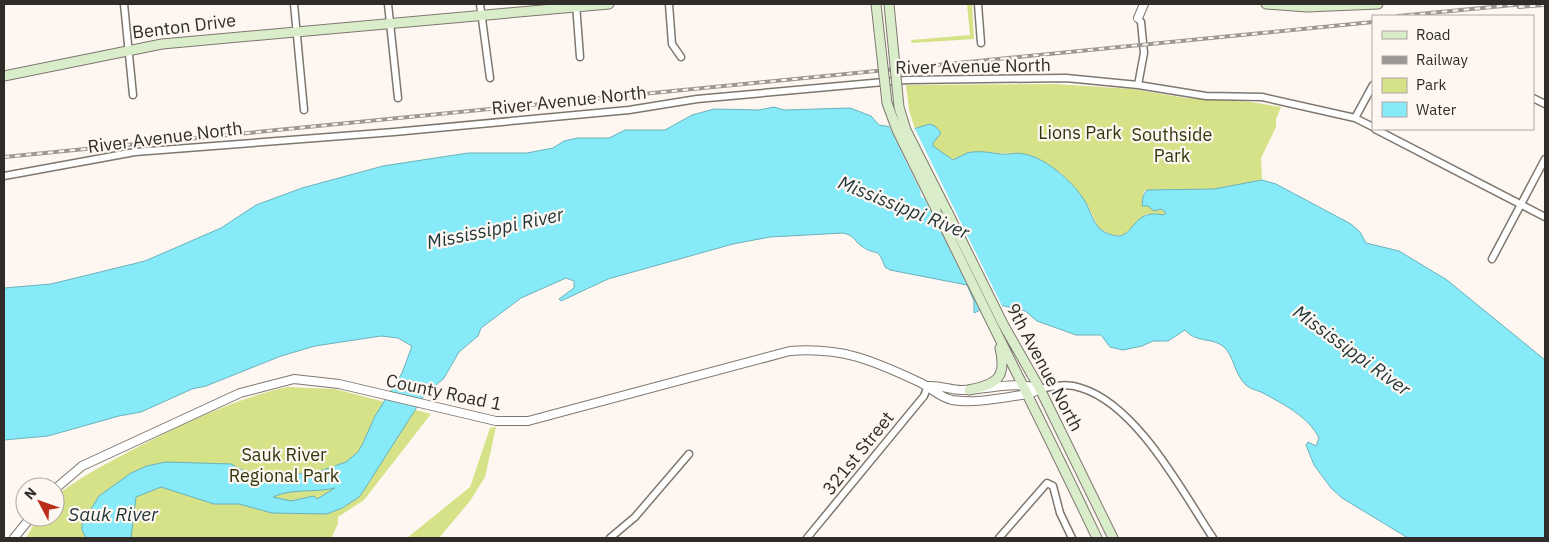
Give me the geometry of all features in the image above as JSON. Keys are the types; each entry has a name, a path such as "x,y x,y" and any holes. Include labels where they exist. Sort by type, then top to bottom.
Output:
{"main road":[{"name":"Benton Drive","path":"4,76 128,49 296,30 576,5 609,4"},
{"name":"9th Avenue North","path":"876,4 887,103 897,130 998,338 1024,383 1097,538"},
{"name":"9th Avenue North","path":"889,4 899,107 906,130 1003,324 1040,388 1113,538"},
{"path":"1266,4 1307,8 1331,5 1378,4"},
{"path":"969,390 993,383 1000,376 1003,370 998,338"}],"street":[{"path":"124,4 134,95"},
{"path":"294,4 304,110"},
{"path":"388,4 398,98"},
{"path":"480,4 490,78"},
{"path":"669,4 672,44 681,57"},
{"path":"978,4 981,43"},
{"path":"1138,85 1144,53 1141,22 1138,18 1144,4"},
{"path":"576,5 580,57"},
{"name":"River Avenue North","path":"4,176 135,152 394,132 629,110 697,99 906,80 1066,78 1138,85 1206,96 1262,97 1355,118 1372,127"},
{"path":"1355,118 1372,87"},
{"name":"River Avenue North","path":"1378,130 1545,217"},
{"path":"1492,259 1545,159"},
{"name":"County Road 1","path":"65,480 82,466 240,393 294,379 339,384 496,421 528,421 790,352 817,349 845,353 873,361 928,386 936,393 951,400 1029,394"},
{"path":"1024,383 1040,388"},
{"name":"County Road 1","path":"928,386 939,385 954,390 969,390 1024,383"},
{"path":"1029,394 1040,388 1063,385 1080,387 1097,394 1130,421 1153,447 1213,538"},
{"name":"321st Street","path":"807,538 924,396 928,386"},
{"path":"610,538 635,517 689,454"},
{"path":"999,538 1047,483 1053,486 1060,513 1072,538"}],"green space":[{"path":"967,4 972,4 974,39 912,43 911,40 970,35"},
{"path":"1054,84 1132,89 1185,98 1251,102 1281,107 1276,119 1276,127 1261,158 1262,180 1214,189 1144,191 1142,203 1154,210 1161,209 1166,213 1164,215 1146,214 1125,234 1115,236 1099,229 1087,204 1073,186 1062,174 1042,161 1029,155 982,152 953,160 933,146 921,129 915,129 909,110 906,85"},
{"name":"Sauk River Regional Park","path":"287,387 335,389 431,414 364,500 338,517 338,524 331,538 26,538 32,527 65,527 65,490 93,471 209,413 267,392"},
{"path":"496,427 485,477 470,501 439,538 407,538 470,487 490,428"}],"water":[{"path":"774,107 784,110 850,108 871,116 879,125 910,130 930,124 935,126 941,133 933,143 933,146 953,160 967,153 976,152 1021,153 1033,157 1051,167 1069,181 1082,197 1100,229 1118,236 1124,235 1144,216 1152,214 1164,215 1166,213 1161,209 1154,211 1148,206 1142,206 1143,196 1147,190 1214,189 1262,180 1276,184 1351,224 1360,232 1366,243 1399,251 1447,280 1545,360 1545,538 1408,538 1342,498 1331,488 1314,465 1306,445 1308,442 1316,446 1319,438 1315,430 1295,412 1271,397 1246,385 1239,376 1230,354 1218,343 1194,337 1185,330 1168,341 1153,341 1142,346 1123,350 1110,347 1101,335 1076,335 1037,321 1025,311 1000,305 986,307 974,313 974,301 967,285 890,270 885,267 876,252 868,250 852,237 843,233 770,237 733,244 608,279 561,301 559,299 574,288 574,281 566,278 521,298 481,328 478,336 459,352 444,378 424,396 359,497 342,508 327,514 272,513 239,504 214,504 161,487 136,497 131,538 86,538 82,530 82,524 99,496 131,473 147,466 166,462 231,464 246,472 312,474 346,462 358,452 375,416 402,373 412,346 398,338 381,336 315,346 281,356 206,386 192,389 141,412 119,416 48,436 4,440 4,288 51,284 145,261 221,228 256,205 302,188 383,166 468,153 527,153 553,148 564,141 577,138 609,138 625,130 665,130 692,115 714,109 759,110","holes":["335,488 317,499 314,496 291,501 273,497 288,492"]}],"pier":[{"path":"888,124 914,127 1003,308 990,308 981,312 924,198 921,197 920,190"}],"railway":[{"path":"1408,15 1524,4"},
{"path":"1519,7 1545,5"},
{"path":"4,157 1372,22"}],"park label":[{"name":"Lions Park","path":"1080,132"},
{"name":"Southside Park","path":"1172,144"}],"water label":[{"name":"Mississippi River","path":"904,207"},
{"name":"Mississippi River","path":"495,228"},
{"name":"Mississippi River","path":"1352,350"},
{"name":"Sauk River","path":"113,514"}]}
